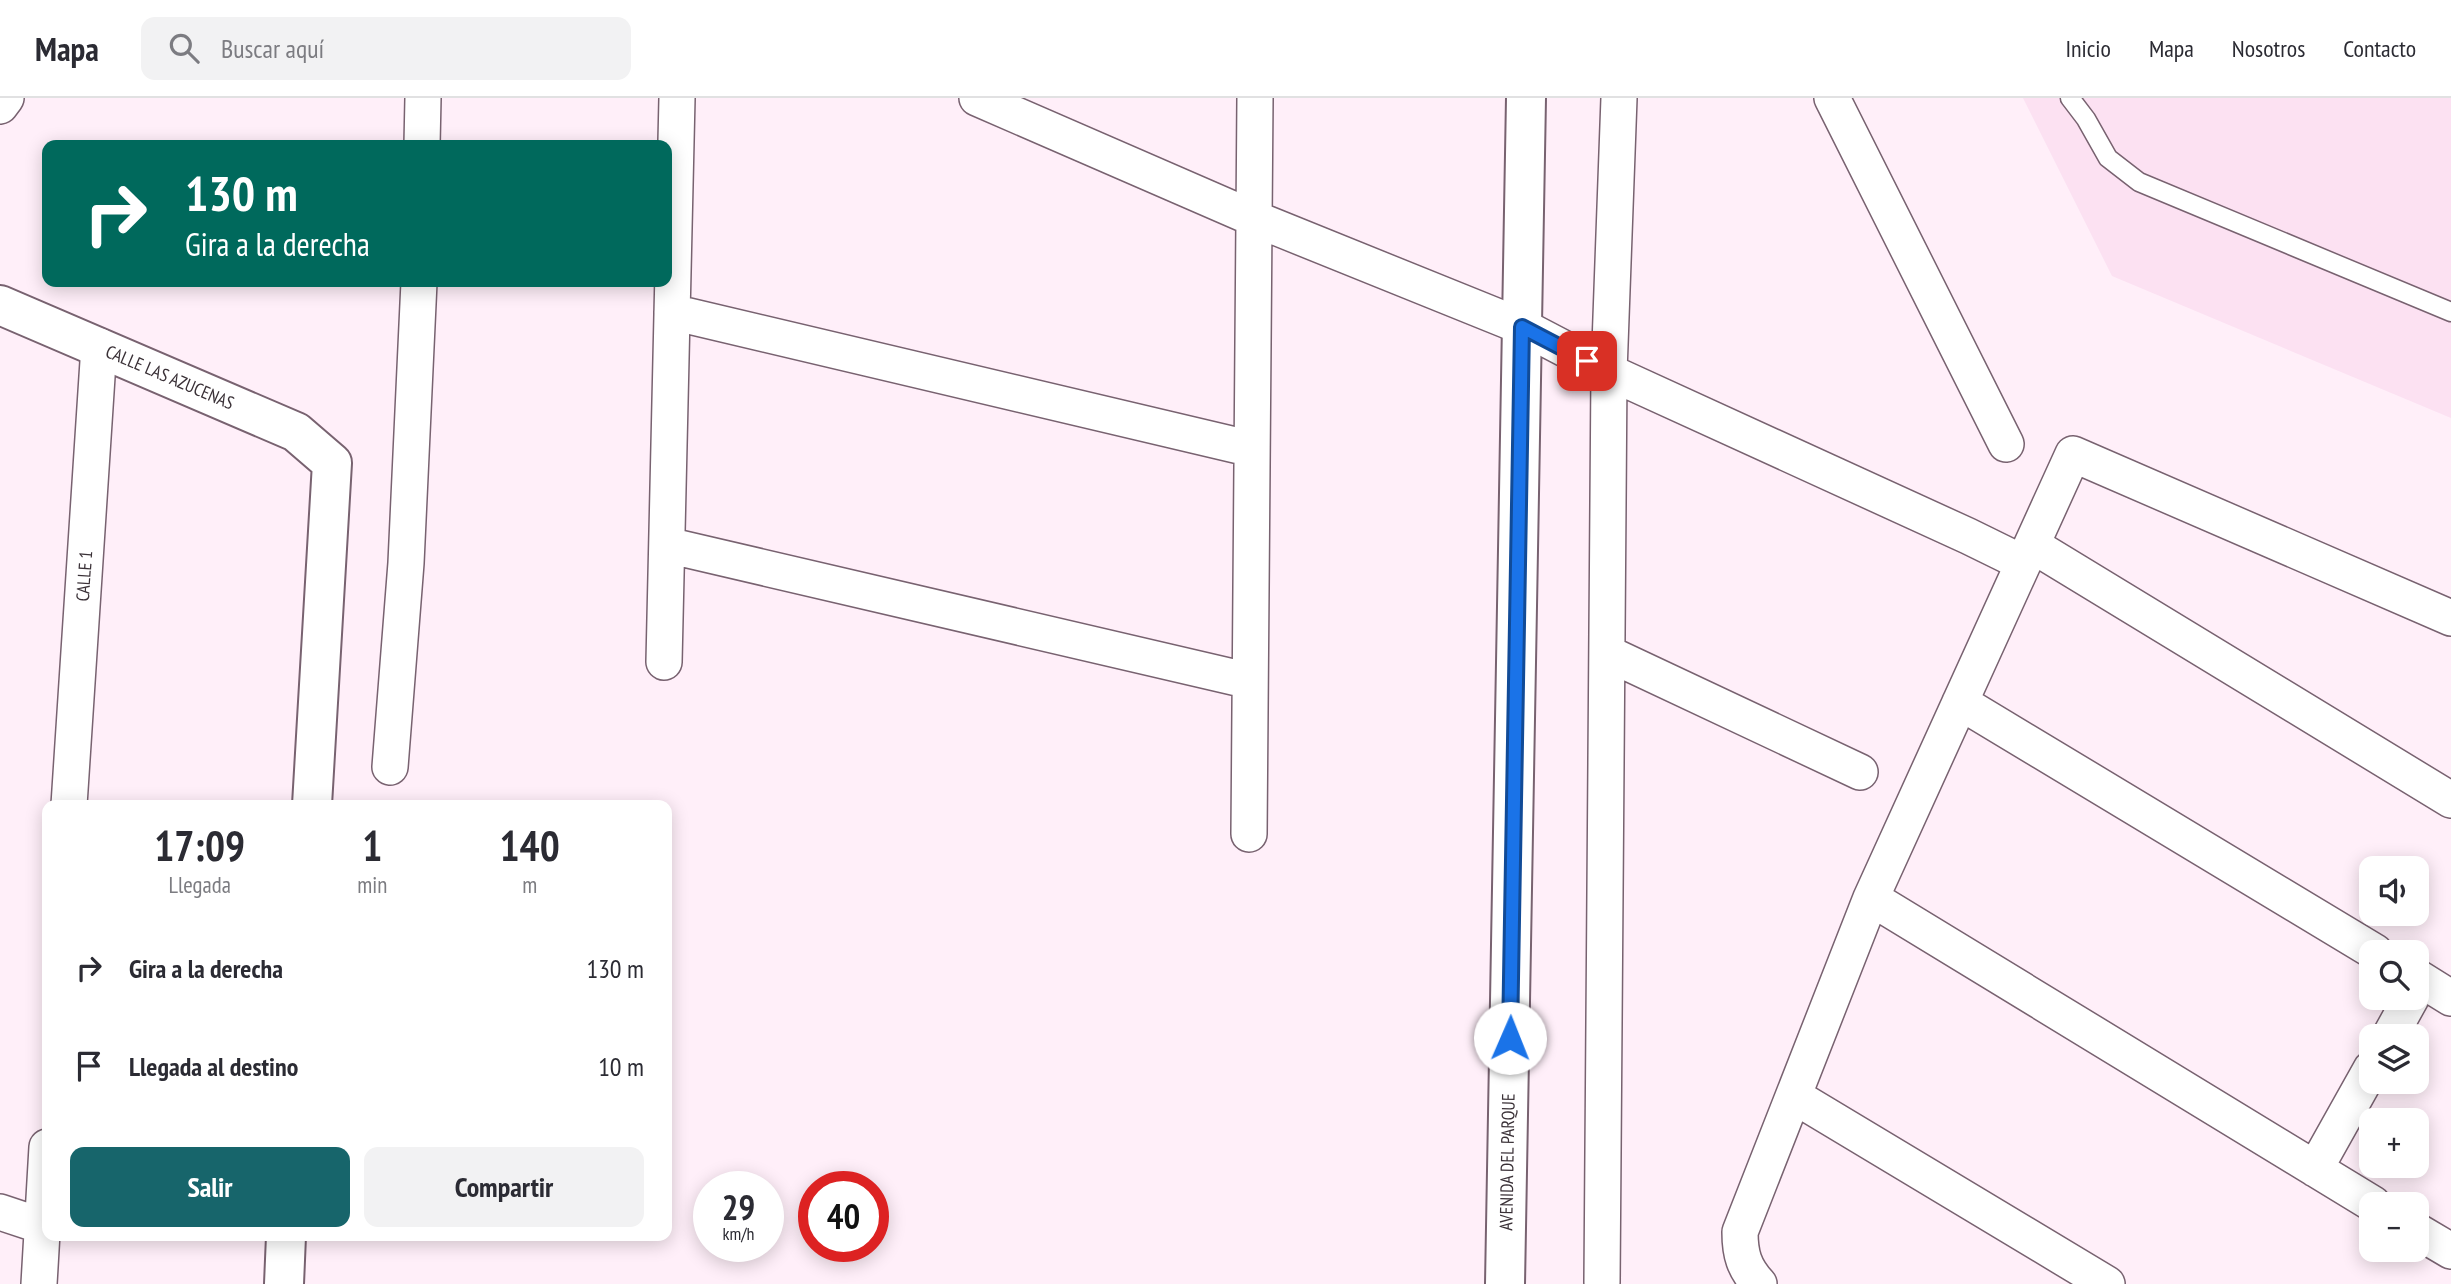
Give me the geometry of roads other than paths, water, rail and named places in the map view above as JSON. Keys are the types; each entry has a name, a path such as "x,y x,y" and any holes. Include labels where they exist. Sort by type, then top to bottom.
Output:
{"street":[{"path":"0,107 6,98"},
{"path":"422,140 423,98"},
{"path":"664,662 677,98"},
{"path":"977,98 1253,218 1522,327 1609,373 1968,536 2028,554 2451,800"},
{"path":"1249,834 1255,98"},
{"name":"AVENIDA DEL PARQUE","path":"1505,1284 1526,98"},
{"path":"1602,1282 1609,373 1619,98"},
{"path":"1832,98 2006,444"},
{"path":"390,767 406,563 419,287"},
{"name":"CALLE LAS AZUCENAS","path":"0,305 296,432 332,463 312,800"},
{"path":"672,312 1252,449"},
{"name":"CALLE 1","path":"69,800 99,346"},
{"path":"1759,1284 1747,1271 1740,1250 1740,1232 1871,898 2073,454 2451,618"},
{"path":"667,545 1250,681"},
{"path":"1607,653 1860,772"},
{"path":"1960,702 2359,942"},
{"path":"1871,898 2359,1196"},
{"path":"2429,990 2451,998"},
{"path":"2315,1169 2359,1090"},
{"path":"1794,1096 2107,1284"},
{"path":"0,1212 42,1226 38,1284"},
{"path":"2429,1238 2451,1251"},
{"path":"284,1284 286,1241"}],"lane":[{"path":"2070,98 2086,119 2108,158 2139,182 2451,312"}]}
